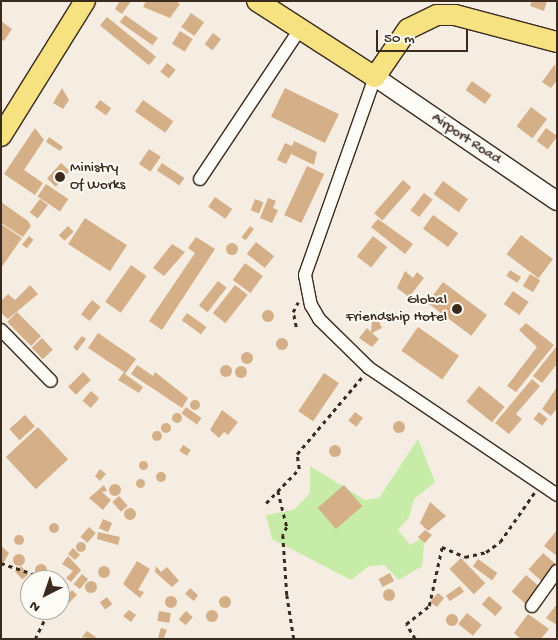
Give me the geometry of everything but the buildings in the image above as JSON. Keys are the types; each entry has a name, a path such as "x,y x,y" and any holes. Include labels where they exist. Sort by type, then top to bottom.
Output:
{"main road":[{"path":"1,136 85,1"},
{"path":"257,1 375,77 408,29 437,15 455,15 557,42"}],"street":[{"path":"200,179 300,29"},
{"path":"375,77 320,228 304,288 319,319 369,368 557,495"},
{"name":"Airport Road","path":"375,77 557,201"},
{"path":"1,330 51,381"},
{"path":"532,606 557,571"}],"path":[{"path":"296,327 293,312 304,288"},
{"path":"266,503 299,469 297,454 369,368"},
{"path":"415,639 406,624 429,606 442,547 465,557 486,552 500,542 540,484"},
{"path":"278,490 287,527 287,586 294,639"},
{"path":"1,563 22,570"},
{"path":"36,639 45,620"}],"green space":[{"path":"418,439 435,482 414,499 409,517 398,530 410,545 425,536 422,566 399,580 384,565 369,566 351,580 272,539 266,515 294,510 310,493 310,466 365,500 379,498"}],"place":[{"name":"Ministry Of Works","path":"60,177"},
{"name":"Global Friendship Hotel","path":"457,309"}]}
